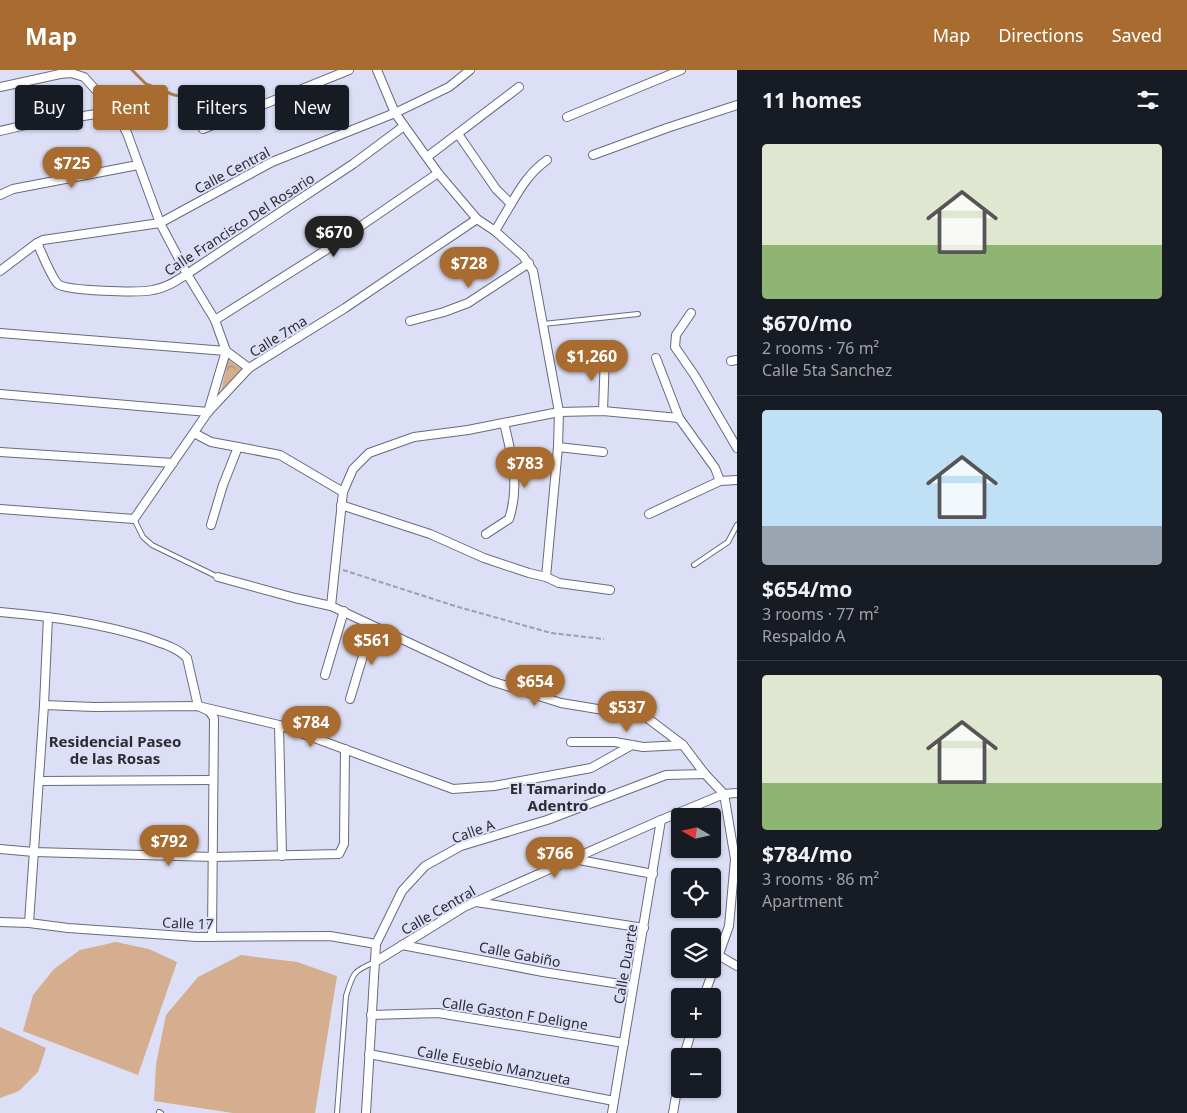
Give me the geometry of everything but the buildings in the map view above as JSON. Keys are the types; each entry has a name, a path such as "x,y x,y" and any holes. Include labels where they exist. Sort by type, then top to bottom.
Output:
{"street":[{"path":"265,104 348,70"},
{"path":"376,70 395,113 438,173 477,219 495,231 529,263 533,271 559,412 558,446 546,577"},
{"name":"Calle Central","path":"0,271 42,240 160,223 272,162 395,113 449,87 470,70"},
{"path":"567,117 680,70"},
{"path":"0,87 71,73 84,77 93,87"},
{"path":"427,157 519,87"},
{"path":"594,155 737,105"},
{"path":"0,132 26,125 93,115"},
{"name":"Calle Francisco Del Rosario","path":"37,243 56,281 62,286 99,290 151,291 166,287 353,164 404,126"},
{"path":"126,130 160,223 187,274 215,320 226,351 248,368"},
{"path":"458,134 496,189 511,204"},
{"path":"495,231 530,175 547,160"},
{"path":"0,195 14,189 138,165"},
{"path":"215,320 326,250 438,173"},
{"name":"Calle 7ma","path":"134,519 208,412 248,368 345,308 477,219"},
{"path":"410,321 468,303 529,263"},
{"path":"691,313 676,335 675,347 737,448"},
{"path":"0,333 226,351"},
{"path":"0,394 208,412 226,351"},
{"path":"603,411 604,354"},
{"path":"656,358 679,418 714,468 720,482"},
{"path":"331,606 343,492 353,469 369,453 414,437 468,430 559,412 603,411 679,418"},
{"path":"486,534 509,519 514,503 514,465 504,423"},
{"path":"194,433 211,442 280,456 343,492"},
{"path":"558,446 603,452"},
{"path":"211,524 223,485 238,447"},
{"path":"0,452 173,463"},
{"path":"649,514 720,482 737,480"},
{"path":"342,505 430,534 484,558 546,577 559,583 610,590"},
{"path":"0,509 134,519"},
{"path":"218,577 331,606 491,681 560,703 646,717 683,745 705,774 724,794 735,859 733,925 721,949"},
{"path":"325,675 344,611"},
{"path":"0,612 48,617 110,628 159,642 182,653 187,658 198,706"},
{"path":"29,923 44,706 48,617"},
{"path":"350,700 372,626"},
{"path":"44,706 198,706 279,725 453,789 494,786 591,768 632,745"},
{"path":"198,706 209,711 213,714 214,718 212,937"},
{"path":"279,725 282,856"},
{"path":"571,742 615,742 642,747 683,745"},
{"path":"0,849 34,852 214,856 339,854 344,844 345,749"},
{"name":"Calle A","path":"376,944 402,892 426,866 462,846 547,820 666,775 705,774"},
{"path":"39,781 213,780"},
{"name":"Calle Central","path":"375,962 464,907 661,820 724,794 737,793"},
{"name":"Calle Duarte","path":"612,1113 661,820"},
{"path":"574,858 653,874"},
{"path":"476,902 644,928"},
{"name":"Calle 17","path":"0,922 212,937 330,936 376,944"},
{"path":"366,1113 376,944"},
{"name":"Calle Gabiño","path":"402,945 543,972 633,986"},
{"path":"721,957 737,966"},
{"name":"Calle Gaston F Deligne","path":"371,1015 438,1012 624,1044"},
{"name":"Calle Eusebio Manzueta","path":"369,1054 614,1101"},
{"path":"673,1113 676,1098"}],"lane":[{"path":"543,324 638,314"},
{"path":"134,519 143,537 152,545 218,577"},
{"path":"694,565 728,542 737,525"},
{"path":"338,1113 346,996 351,980 357,970 375,962"}],"path":[{"path":"334,567 455,606 551,634 604,639"}],"green space":[{"path":"228,359 242,369 220,396"},
{"path":"116,942 149,949 177,962 138,1075 23,1031 33,995 54,969 80,950"},
{"path":"241,955 297,962 337,976 315,1113 233,1113 154,1101 156,1064 166,1015 198,977"},
{"path":"0,1027 46,1048 38,1072 19,1091 0,1098"}],"waterway":[{"path":"132,70 146,84 178,96"}],"district":[{"name":"Residencial Paseo de las Rosas","path":"115,750"},
{"name":"El Tamarindo Adentro","path":"558,796"}]}
